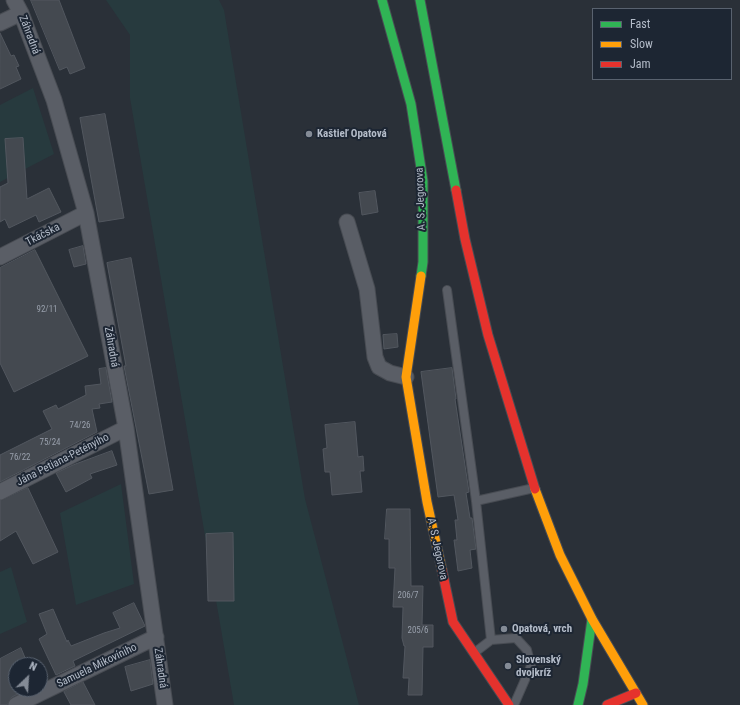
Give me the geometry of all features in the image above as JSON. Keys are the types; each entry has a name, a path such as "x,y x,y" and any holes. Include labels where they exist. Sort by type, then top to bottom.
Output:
{"main road":[{"name":"A. S. Jegorova","path":"382,0 411,104 423,181 423,262 406,377 427,502 452,622 509,705"},
{"path":"420,0 467,246 488,335 535,488 560,555 592,619 643,705"},
{"path":"578,705 583,684 592,619"},
{"path":"607,705 636,693"}],"street":[{"path":"0,23 17,6"},
{"name":"Záhradná","path":"17,6 54,100 86,213 126,428 166,705"},
{"name":"Tkáčska","path":"0,256 86,213"},
{"path":"347,222 367,290 375,357 379,367 390,373 406,377"},
{"name":"Jána Petiana-Petényiho","path":"0,492 126,428"},
{"name":"Samuela Mikovíniho","path":"16,705 156,637"}],"lane":[{"path":"447,290 476,501 491,640"},
{"path":"476,501 535,488"},
{"path":"474,653 491,640 516,638 527,650 531,666 514,705"}],"green space":[{"path":"106,0 219,0 224,10 305,499 359,705 234,705 130,98 130,35"},
{"path":"33,88 54,154 0,182 0,105"},
{"path":"121,484 134,584 76,605 60,513"},
{"path":"11,567 27,622 0,634 0,572"}],"building":[{"path":"31,0 59,0 85,68 70,74 67,67 60,70"},
{"path":"0,33 11,56 14,55 19,66 16,67 21,79 0,89"},
{"path":"105,114 124,218 99,222 80,118"},
{"path":"23,138 27,199 49,188 61,212 39,222 36,215 9,228 5,219 0,222 0,187 8,183 5,139"},
{"path":"375,191 378,212 362,215 359,193"},
{"path":"83,246 86,264 74,267 69,250"},
{"path":"35,250 88,356 14,392 0,363 0,268"},
{"path":"131,258 173,490 149,494 124,366 126,366 107,263"},
{"path":"397,334 398,347 384,349 383,335"},
{"path":"106,368 112,402 99,404 100,408 92,409 97,432 0,482 0,455 52,429 43,411 56,405 58,409 86,395 85,386 101,384 99,369"},
{"path":"452,368 455,399 469,492 466,493 470,518 472,518 476,549 470,550 472,568 458,571 454,540 457,540 455,520 458,520 454,495 438,497 421,372"},
{"path":"355,422 358,457 363,456 364,471 360,471 362,492 332,495 330,472 325,472 323,449 327,448 325,425"},
{"path":"112,451 117,465 90,474 92,478 66,492 56,473 73,465"},
{"path":"28,488 58,552 33,564 16,531 0,541 0,501"},
{"path":"387,509 410,509 411,586 423,586 422,625 433,625 433,647 423,647 422,695 408,695 409,678 403,678 405,646 402,638 403,607 393,607 395,568 389,568 389,539 385,539"},
{"path":"233,533 234,601 208,601 206,534"},
{"path":"134,603 145,626 73,661 75,666 56,675 39,639 47,634 39,614 53,609 67,642 68,640 71,646 120,628 113,613"},
{"path":"21,648 25,657 8,657 8,697 12,697 7,705 0,705 0,659"},
{"path":"150,660 153,684 131,691 125,667"},
{"path":"83,682 95,705 71,705 64,692"}],"traffic: fast":[{"path":"382,0 411,104 423,181 423,262 421,276"},
{"path":"420,0 456,190"},
{"path":"578,705 583,684 592,619"}],"traffic: slow":[{"path":"421,276 406,377 427,502 442,570"},
{"path":"535,489 560,555 592,619 643,705"}],"traffic: jam":[{"path":"456,190 465,239 488,335 535,489"},
{"path":"442,570 453,622 509,705"},
{"path":"607,705 636,693"}],"place":[{"name":"Kaštieľ Opatová","path":"309,134"},
{"name":"Opatová, vrch","path":"504,629"},
{"name":"Slovenský dvojkríž","path":"508,666"}]}
